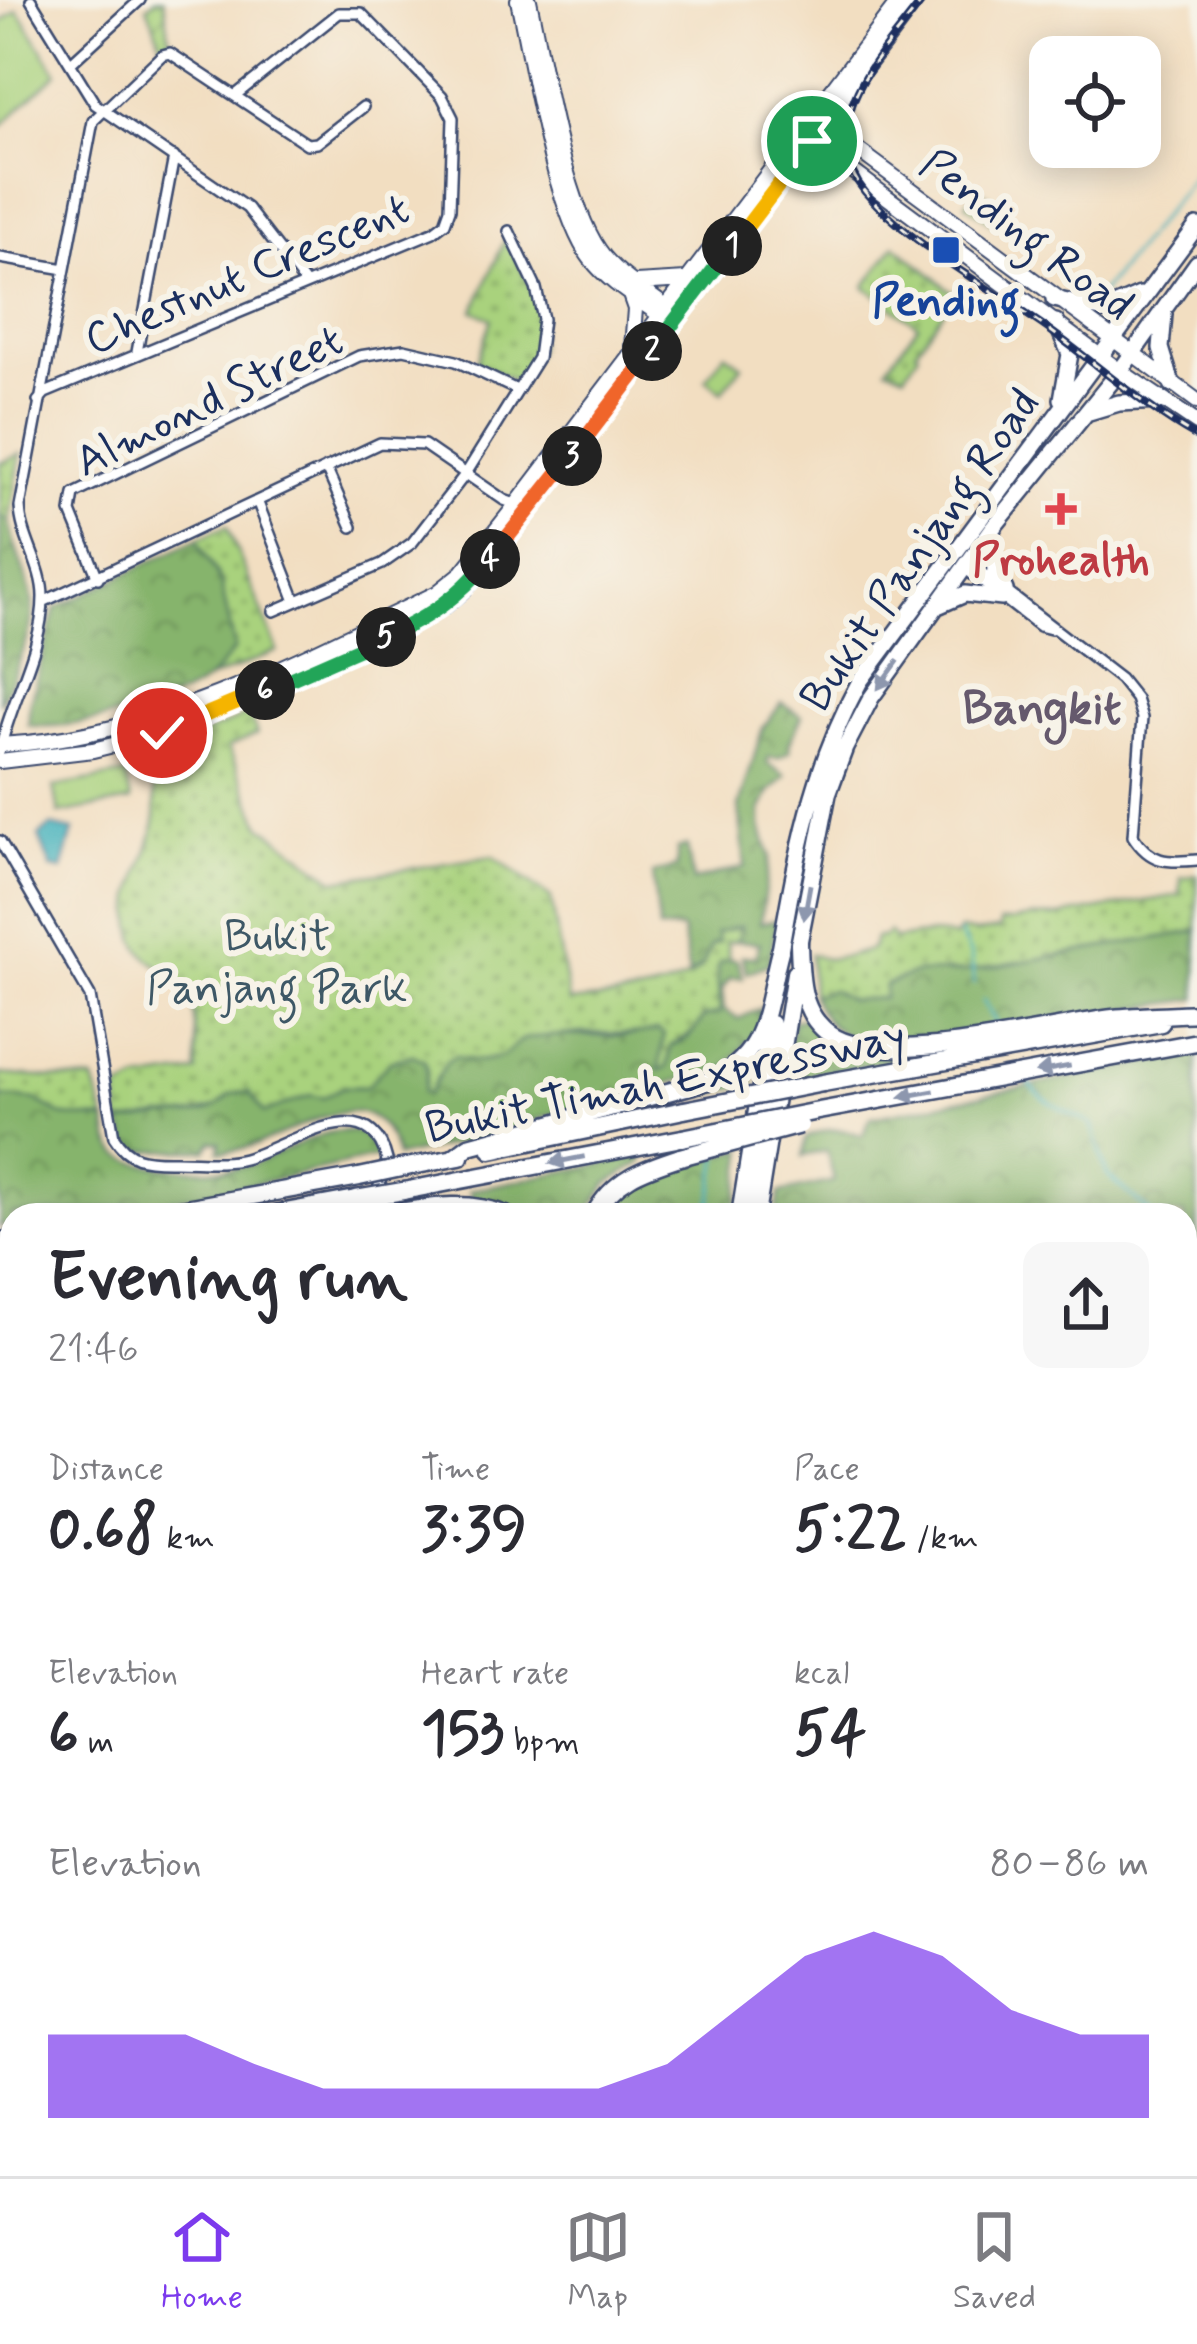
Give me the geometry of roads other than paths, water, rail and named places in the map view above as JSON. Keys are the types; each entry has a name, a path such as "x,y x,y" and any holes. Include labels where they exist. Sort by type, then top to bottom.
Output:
{"highway":[{"path":"800,943 802,991 812,1018 840,1041 869,1050 980,1048"},
{"path":"742,1203 772,1031 800,943"},
{"path":"757,1203 780,951"},
{"name":"Bukit Timah Expressway","path":"213,1203 980,1048 1197,1014"},
{"path":"453,1158 469,1146 722,1076 772,1031"},
{"name":"Bukit Timah Expressway","path":"334,1203 681,1147 845,1107 1197,1042"},
{"path":"602,1203 626,1178 681,1147"}],"main road":[{"path":"518,0 554,164 573,223 591,259 676,320"},
{"path":"529,0 582,218 600,253 632,287 631,352"},
{"path":"818,120 900,0"},
{"path":"0,761 93,749 162,733 335,651 437,593 462,573 662,310 917,0"},
{"name":"Pending Road","path":"818,120 1197,401"},
{"path":"0,747 91,736 158,718 434,614 463,591 614,403 805,136"},
{"name":"Pending Road","path":"805,136 1197,423"},
{"name":"Bukit Panjang Road","path":"780,951 800,845 827,745 860,681 1197,226"},
{"name":"Bukit Panjang Road","path":"800,943 828,794 871,698 992,529 1120,371 1197,263"},
{"path":"632,287 686,280"},
{"path":"1054,298 1105,310 1125,305 1147,291"},
{"path":"1164,310 1161,348 1172,384"},
{"path":"1057,322 1070,354 1060,407"},
{"path":"602,390 612,393 614,403"},
{"path":"1087,413 1120,403 1162,400"},
{"path":"938,606 965,594 1004,594 995,570 992,529"}],"street":[{"path":"31,0 102,109 247,208 305,284"},
{"path":"70,63 140,0"},
{"name":"Chestnut Crescent","path":"38,401 45,393 445,223 450,209 453,118 442,96 370,20 350,11 339,13 237,94"},
{"name":"Chestnut Crescent","path":"102,109 170,53 307,144 317,142 363,107"},
{"path":"0,747 34,647 43,602 20,507 93,121 102,109"},
{"path":"137,353 174,157"},
{"path":"274,611 394,558 412,543 466,472 538,358 543,319 536,288 509,231"},
{"path":"0,258 64,269"},
{"name":"Almond Street","path":"98,578 71,512 70,503 80,489 359,356 404,349 456,361 517,390"},
{"path":"43,602 380,443 424,445 516,505 540,498"},
{"path":"326,469 352,527"},
{"path":"258,503 296,601"},
{"path":"515,529 516,505"},
{"path":"952,554 1039,626 1051,629 1120,679 1141,707 1133,836 1155,859 1197,860"},
{"path":"0,841 90,996 114,1136 123,1150 136,1159 151,1161 236,1161 333,1124 354,1124 374,1135 387,1160 378,1203"}],"water":[{"path":"51,826 73,831 62,870 51,868 39,836"}],"waterway":[{"path":"1098,297 1197,172"},
{"path":"960,933 971,956 974,984"},
{"path":"983,1000 1001,1032"},
{"path":"1026,1078 1047,1100 1092,1125 1107,1175 1139,1203"},
{"path":"711,1203 719,1156"}],"railway":[{"path":"923,0 870,70 851,109 847,151 858,183 926,246 1197,437"}],"place":[{"name":"Pending","path":"946,250"},
{"name":"Prohealth","path":"1061,509"}],"district":[{"name":"Bangkit","path":"1042,706"}],"park label":[{"name":"Bukit Panjang Park","path":"277,960"}]}
